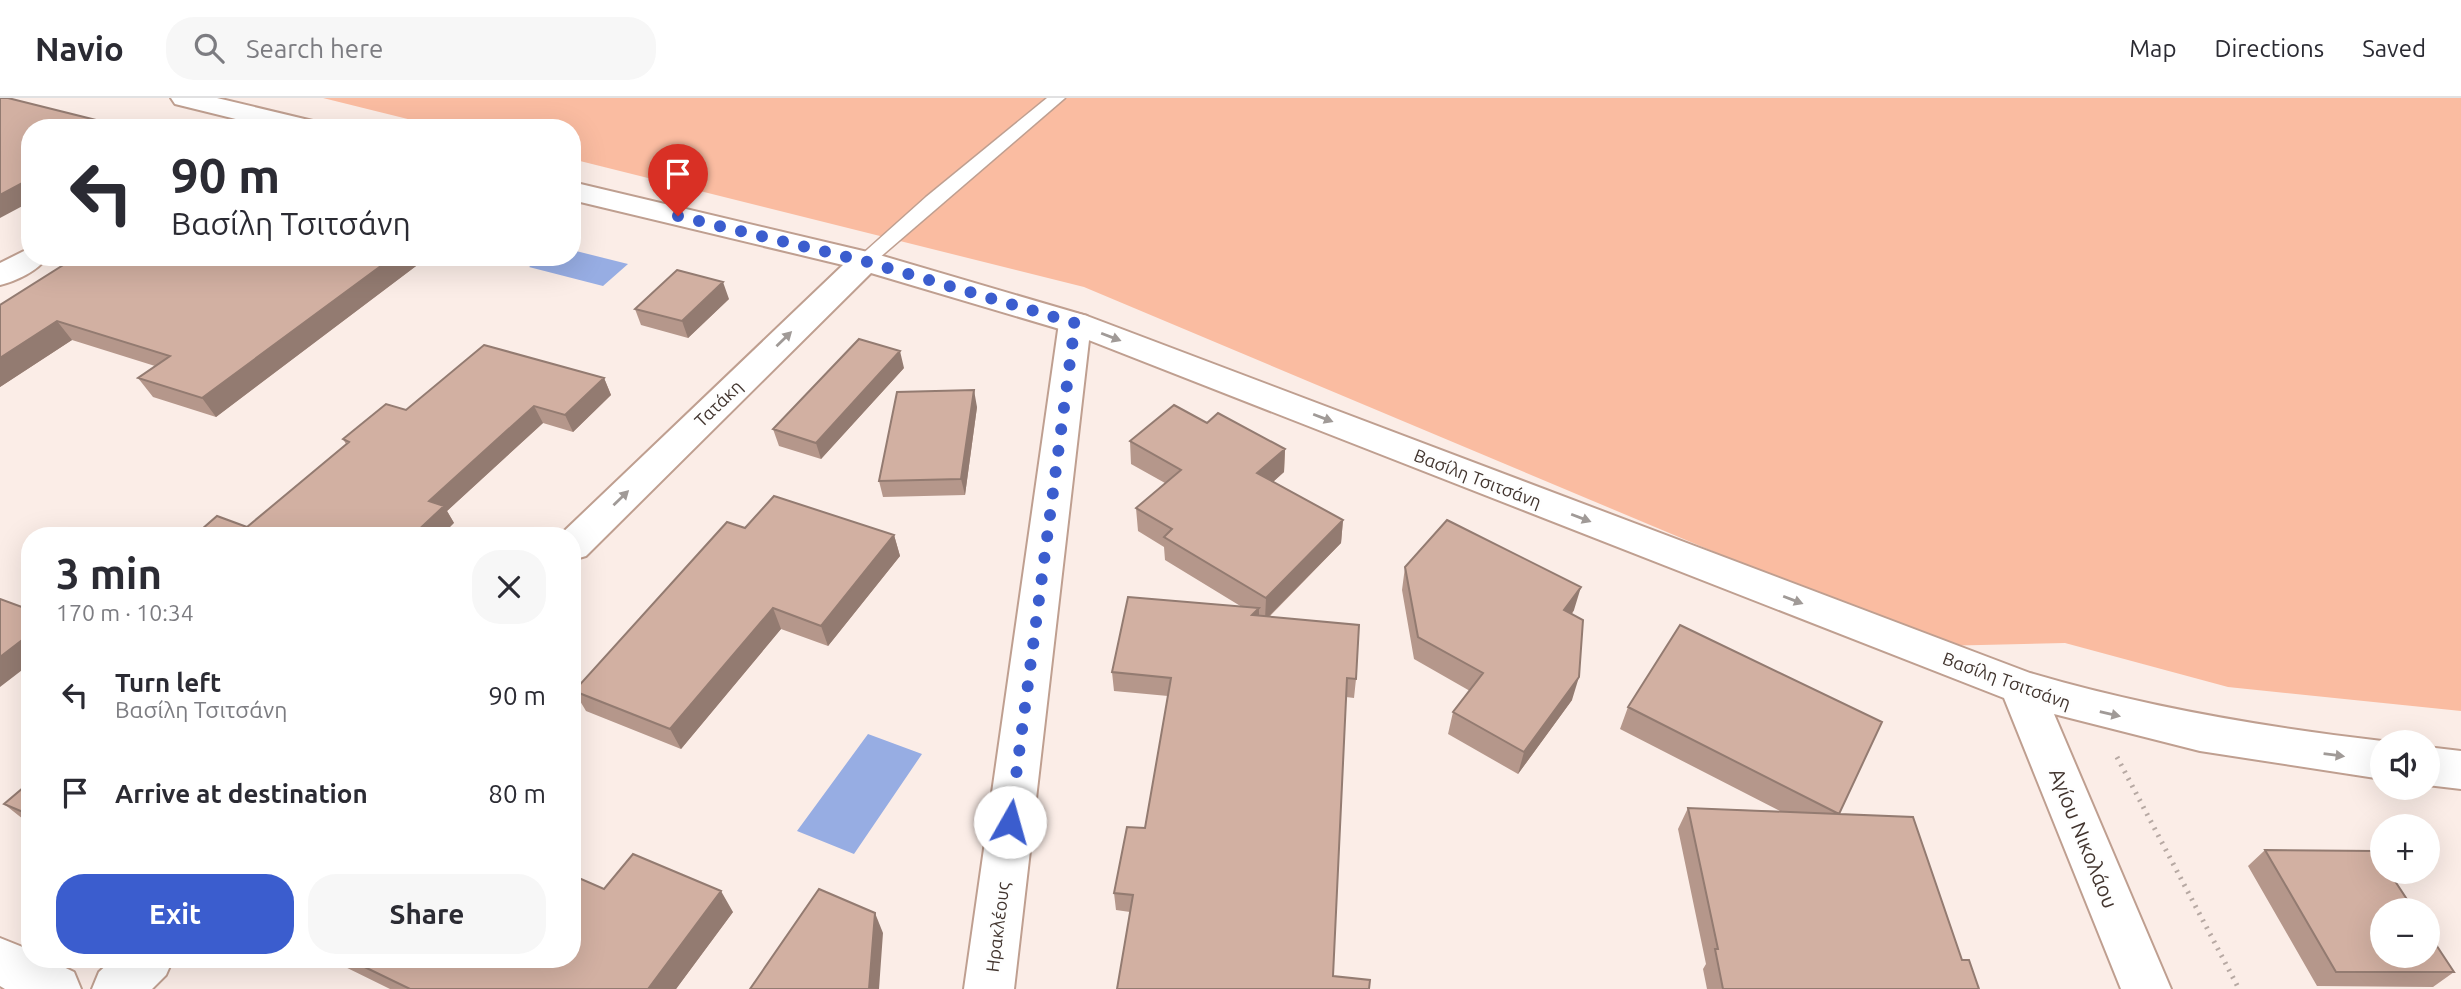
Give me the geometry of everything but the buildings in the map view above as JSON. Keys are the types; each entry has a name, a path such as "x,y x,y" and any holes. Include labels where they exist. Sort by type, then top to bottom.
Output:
{"street":[{"path":"184,98 250,119"},
{"name":"Βασίλη Τσιτσάνη","path":"581,193 864,261 1075,323 2021,687 2092,710 2184,732 2292,750 2370,759"},
{"name":"Τατάκη","path":"581,536 864,261"},
{"path":"0,276 21,264"},
{"name":"Ηρακλέους","path":"989,989 1075,323"},
{"name":"Αγίου Νικολάου","path":"2021,687 2146,989"},
{"path":"2440,768 2461,770"},
{"path":"0,961 56,989"},
{"path":"117,989 139,968"}],"lane":[{"path":"864,261 1057,98"}],"path":[{"path":"2092,710 2239,989"}],"shaded area":[{"path":"323,98 2461,98 2461,711 2228,687 2065,643 1938,646 1084,287 581,161 581,119 408,119"}],"water":[{"path":"581,252 628,264 603,286 529,267 581,266"},
{"path":"868,734 922,754 854,854 797,831"}],"route":[{"path":"678,216 864,261 1075,323 1010,822"}]}
